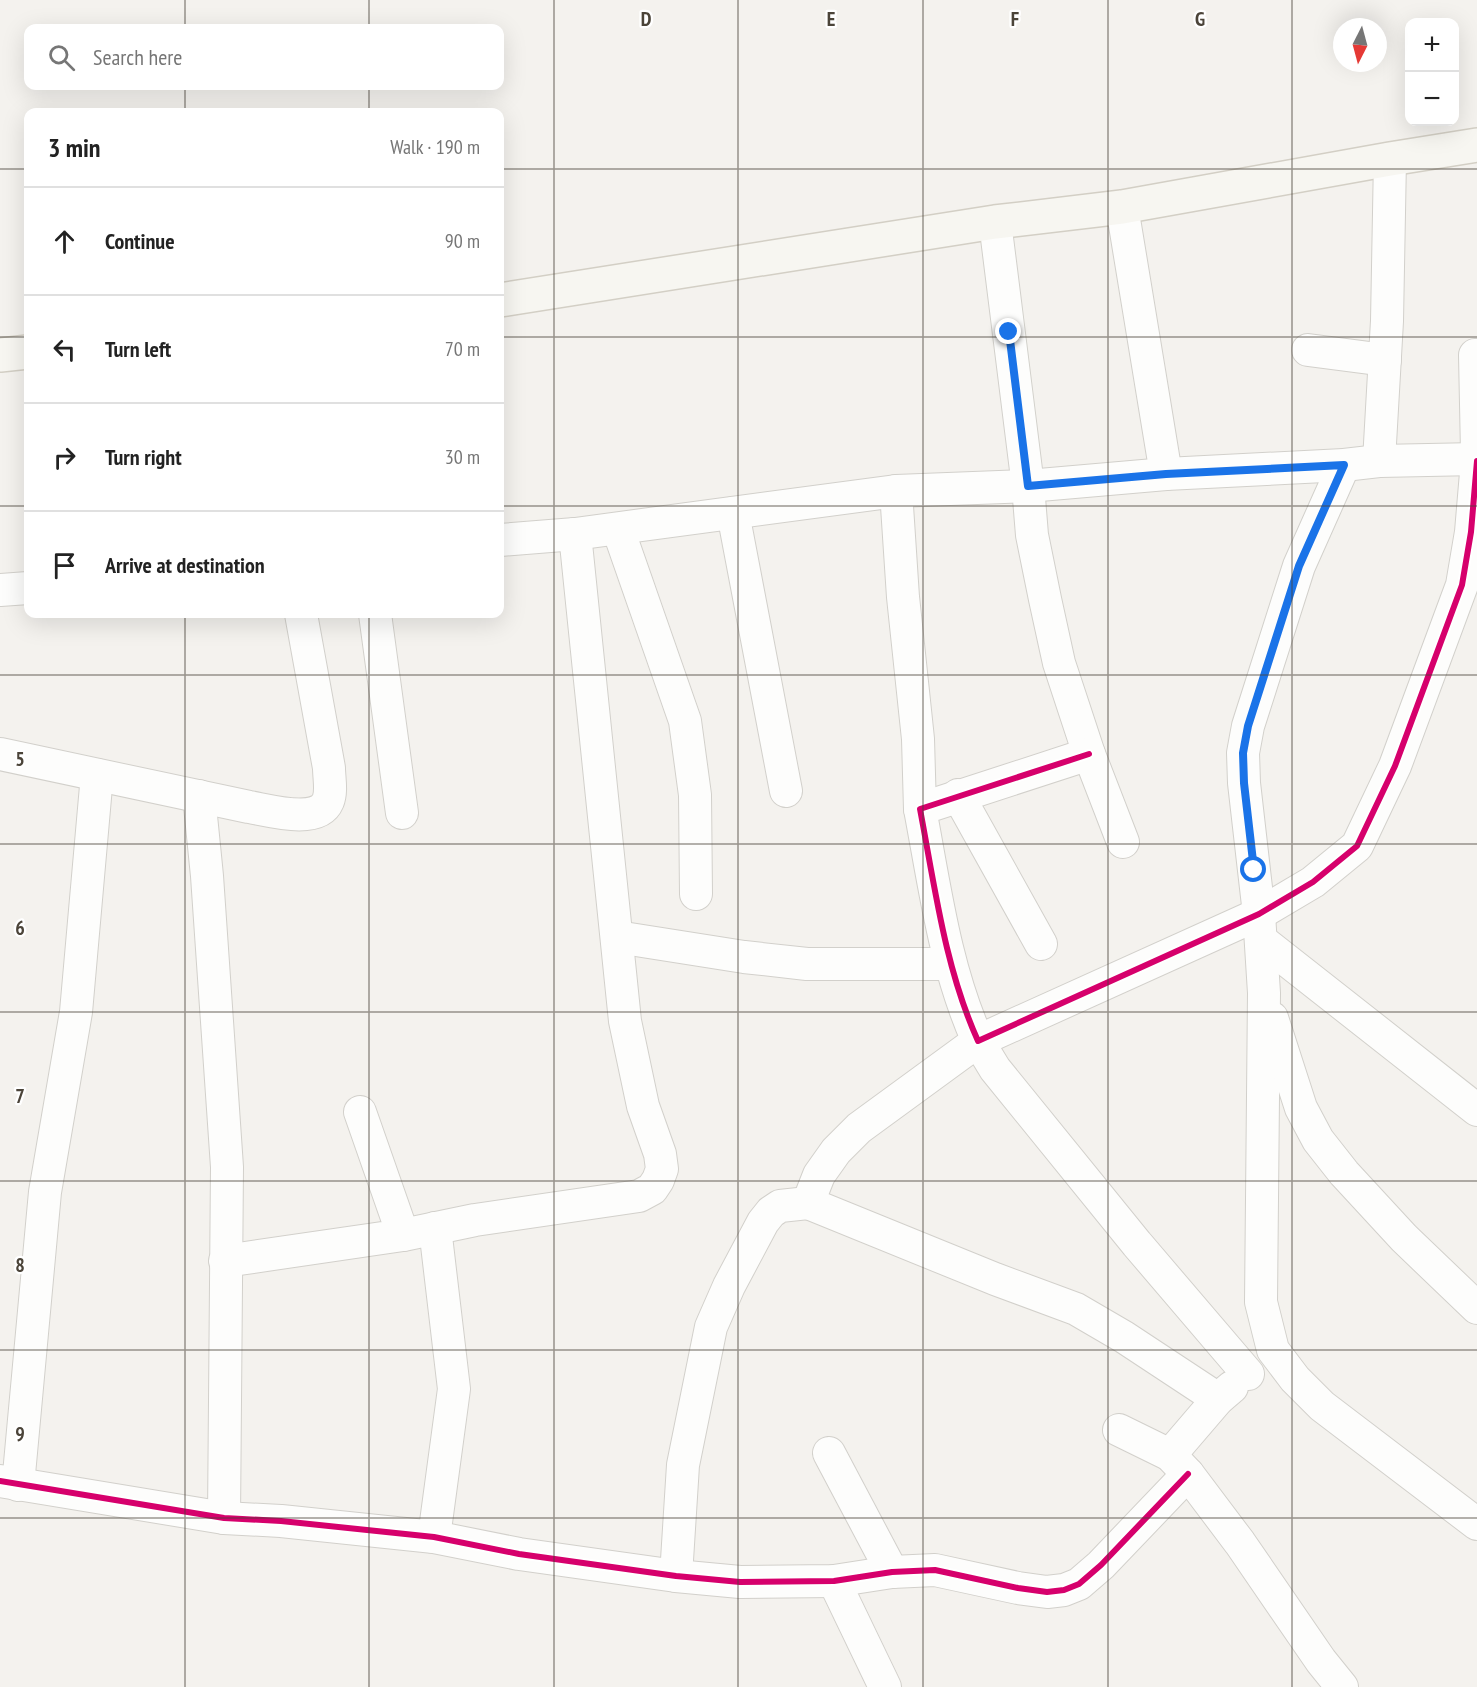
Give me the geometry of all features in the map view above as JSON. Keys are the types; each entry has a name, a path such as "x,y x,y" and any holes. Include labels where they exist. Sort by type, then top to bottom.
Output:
{"street":[{"path":"504,299 995,222 1122,207 1477,145"},
{"path":"1379,461 1390,159"},
{"path":"1122,207 1166,474"},
{"path":"995,222 1032,535 1059,663 1089,754 1123,842"},
{"path":"1308,350 1384,360"},
{"path":"0,355 24,352"},
{"path":"1475,355 1477,453"},
{"path":"504,540 618,529 896,491 1028,486 1166,474 1344,465 1379,461 1477,460 1471,532 1462,585 1395,766 1357,846 1260,927 978,1041 858,1128 836,1151 819,1175 808,1203"},
{"path":"1344,465 1299,566 1248,726 1243,753 1264,993 1261,1302 1273,1350 1295,1379 1322,1406 1475,1520"},
{"path":"896,491 903,597 918,739 920,809 950,964 965,1012 978,1041 995,1069 1137,1244 1248,1374"},
{"path":"733,513 786,791"},
{"path":"618,529 685,721 695,795 696,894"},
{"path":"225,1261 403,1235 639,1196 652,1189 658,1180 662,1168 660,1154 643,1106 625,1021 574,534"},
{"path":"0,590 24,588"},
{"path":"0,754 249,807 289,814 309,815 319,811 328,802 329,768 302,618"},
{"path":"376,618 402,813"},
{"path":"920,809 1089,754"},
{"path":"98,775 76,1012 45,1192 9,1483 224,1518 314,1524 434,1537 519,1554 676,1576 740,1581 834,1581 892,1572 935,1570 1047,1592 1064,1590 1079,1584 1101,1565 1179,1464 1218,1399 1273,1350"},
{"path":"958,795 1041,944"},
{"path":"199,796 207,876 227,1167 224,1518"},
{"path":"1260,927 1477,1110"},
{"path":"617,937 744,957 807,964 950,964"},
{"path":"1264,993 1301,1108 1318,1140 1344,1173 1404,1238 1477,1308"},
{"path":"360,1112 403,1235"},
{"path":"676,1576 683,1465 711,1327 729,1286 763,1222 780,1206 808,1203 995,1280 1076,1309 1124,1337 1218,1399"},
{"path":"434,1537 454,1389 435,1228"},
{"path":"1119,1430 1179,1464 1240,1543 1321,1661 1342,1687"},
{"path":"829,1453 892,1572"},
{"path":"834,1581 885,1687"}],"cycle path":[{"path":"1089,754 920,809 949,956 978,1041 1259,914 1313,882 1357,846 1395,766 1462,585 1471,532 1477,461"},
{"path":"0,1481 224,1518 281,1521 434,1537 519,1554 676,1576 740,1582 834,1581 892,1572 935,1570 1047,1592 1064,1590 1079,1584 1101,1565 1188,1474"}],"route":[{"path":"1009,332 1028,486 1166,474 1344,465 1299,566 1248,726 1243,753 1244,783 1254,870"}]}
